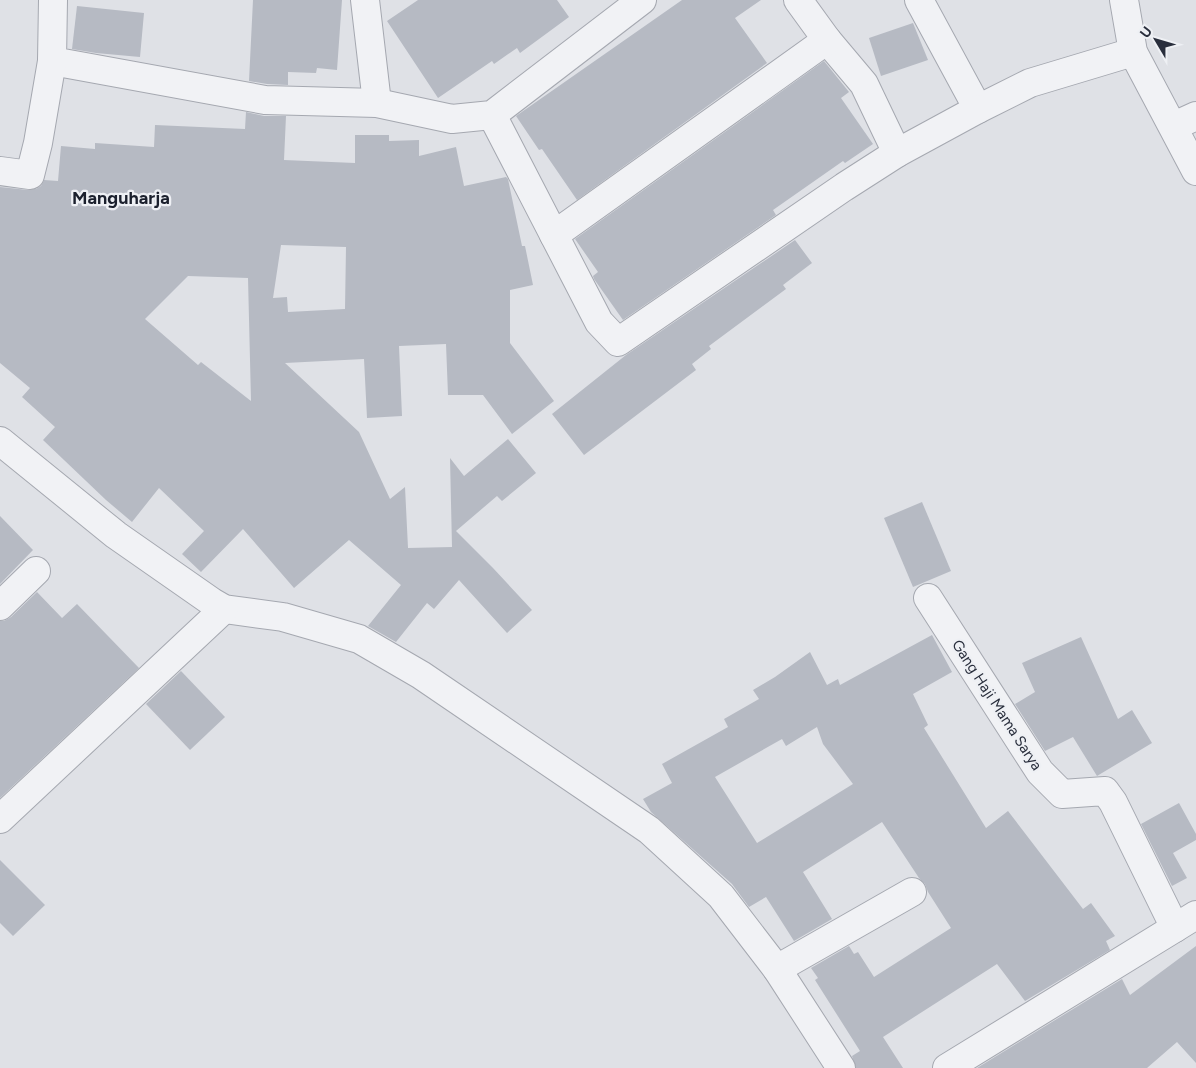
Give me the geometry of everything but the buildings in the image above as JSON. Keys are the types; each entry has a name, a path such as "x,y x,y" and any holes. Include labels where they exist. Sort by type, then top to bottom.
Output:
{"street":[{"path":"0,171 30,175 38,143 52,61 53,0"},
{"path":"52,61 265,100 377,103 452,119 492,115 642,0"},
{"path":"798,0 827,40 864,84 897,153"},
{"path":"919,0 978,109"},
{"path":"1124,0 1133,52 1185,121 1196,171"},
{"path":"369,3 377,103"},
{"path":"554,234 827,40"},
{"path":"492,115 600,322 618,342 844,187 897,153 978,109 1030,84 1133,52"},
{"path":"0,441 116,535 212,602 224,609 284,618 359,639 420,675 649,830 721,896 777,969 841,1068"},
{"path":"0,606 36,571"},
{"name":"Gang Haji Mama Sarya","path":"928,598 1040,772 1062,794 1105,791 1186,922"},
{"path":"0,819 224,609"},
{"path":"777,969 912,892"},
{"path":"947,1068 1186,922"}],"district":[{"name":"Manguharja","path":"121,198"}]}
